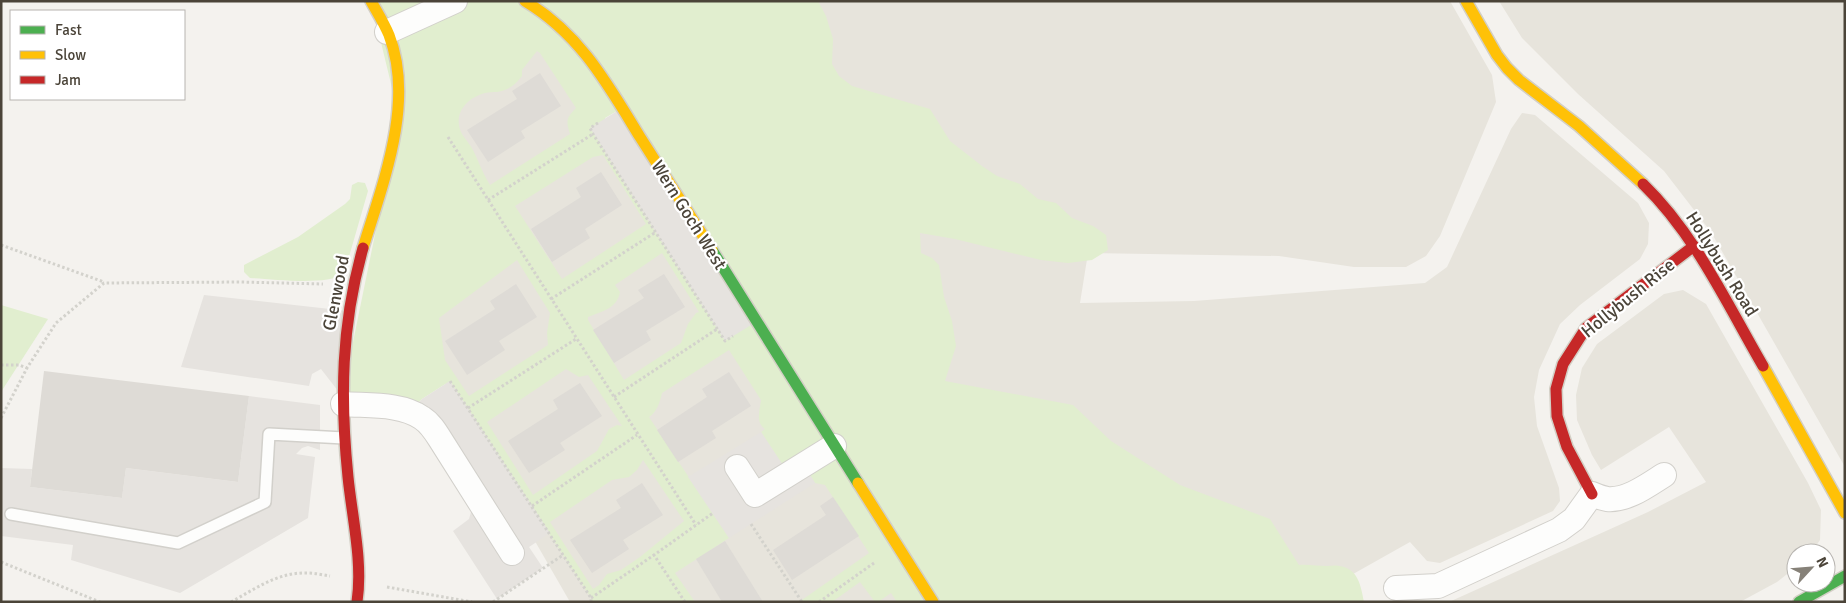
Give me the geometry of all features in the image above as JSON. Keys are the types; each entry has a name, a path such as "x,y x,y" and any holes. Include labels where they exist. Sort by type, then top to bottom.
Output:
{"street":[{"name":"Glenwood","path":"357,602 359,574 344,438 344,346 353,285 363,246 393,152 399,118 397,62 387,32 371,1"},
{"path":"387,32 455,1"},
{"name":"Wern Goch West","path":"526,1 537,8 578,44 597,67 934,602"},
{"name":"Hollybush Road","path":"1466,1 1497,55 1507,68 1519,80 1579,126 1654,195 1694,246 1845,513"},
{"name":"Hollybush Rise","path":"1592,494 1561,432 1555,405 1556,383 1564,362 1572,345 1586,328 1694,246"},
{"path":"343,404 394,408 410,411 421,417 432,427 512,553"},
{"path":"737,467 755,496 834,446"},
{"path":"1396,588 1438,586 1559,530 1574,519 1592,494 1608,499 1625,496 1640,490 1664,475"},
{"path":"1799,602 1845,576"}],"lane":[{"path":"11,514 178,542 264,502 269,434 344,438"}],"path":[{"path":"622,108 590,128 593,134 725,341 756,322"},
{"path":"488,200 593,134"},
{"path":"448,137 696,525"},
{"path":"551,299 656,232"},
{"path":"1,245 104,282 241,282 353,285"},
{"path":"1,418 27,368 56,323 104,282"},
{"path":"614,397 717,329"},
{"path":"468,408 576,339"},
{"path":"1,365 19,365 27,368"},
{"path":"450,381 591,600 713,513"},
{"path":"532,506 637,435"},
{"path":"751,524 802,602"},
{"path":"819,602 898,546"},
{"path":"493,602 563,555"},
{"path":"654,555 685,602"},
{"path":"1,562 100,602"},
{"path":"232,602 274,578 290,574 307,573 332,577"},
{"path":"378,586 472,602"}],"shaded area":[{"path":"498,1 529,10 922,602 570,602 414,331 410,30"},
{"path":"749,1 1450,1 1492,75 1496,102 1440,236 1426,256 1406,267 1354,267 1279,256 1088,253 1080,303 1194,301 1425,283 1447,267 1511,129 1522,113 1535,115 1638,203 1649,223 1648,244 1640,259 1580,305 1560,324 1539,370 1534,397 1537,426 1559,488 1560,501 1553,511 1440,563 1427,561 1410,542 1314,596 932,401"},
{"path":"1499,1 1845,1 1845,467 1711,232 1664,171 1578,94 1522,38"},
{"path":"622,108 756,322 725,341 590,128"},
{"path":"1683,290 1706,304 1808,483 1821,510 1820,540 1818,543 1786,543 1786,575 1777,582 1740,602 1449,602 1648,512 1706,482 1669,427 1601,470 1592,455 1577,420 1576,395 1582,368 1597,344 1664,294"},
{"path":"204,295 348,311 342,396 321,369 312,374 309,386 181,367"},
{"path":"450,381 550,533 529,547 543,568 497,599 453,531 469,519 471,502 410,411 422,399"},
{"path":"249,396 320,405 320,450 308,446 302,448 296,454 315,457 308,518 180,593 71,560 73,545 1,536 1,468 32,469 30,487 122,498 126,468 238,482"},
{"path":"761,432 789,474 804,465 815,483 729,538 688,477"}],"green space":[{"path":"371,1 818,1 826,16 833,39 832,64 839,76 852,86 930,109 950,141 982,166 997,176 1020,184 1038,199 1056,203 1072,218 1093,226 1106,235 1108,250 1092,260 1068,263 1041,260 955,239 920,233 921,253 932,258 939,265 944,297 952,321 956,346 945,381 1073,405 1111,441 1180,485 1270,519 1299,565 1338,566 1350,570 1358,579 1364,602 897,602 891,593 875,602 860,582 832,602 799,602 869,553 825,485 815,483 804,465 789,475 761,432 765,429 759,419 761,400 729,350 662,393 656,410 649,417 729,538 675,573 695,602 591,602 591,598 450,381 422,399 410,411 342,396 399,117","holes":["537,51 540,53 576,108 570,114 568,120 570,134 490,185 473,150 459,127 460,114 467,103 478,95 497,92 511,87 522,76 522,70","622,108 755,322 725,340 715,325 713,314 705,310 605,153 605,118","603,155 646,224 562,279 515,206 593,157","662,253 699,312 696,313 688,324 681,343 624,380 588,320 588,317 612,306 620,292 615,285","517,260 550,313 547,333 548,345 469,396 445,360 439,318","566,369 579,377 588,375 622,426 617,425 609,429 597,451 533,495 487,422","643,460 684,521 640,557 621,570 607,574 599,585 593,589 550,522 612,480 629,477 637,470"]},
{"path":"358,182 365,183 368,191 344,274 325,280 299,281 250,278 244,272 244,265 298,237 345,204 350,199 352,185"},
{"path":"1,305 48,319 1,392"}],"building":[{"path":"540,73 561,106 521,131 525,138 488,162 467,130 517,99 512,91"},
{"path":"601,172 622,205 585,229 590,238 552,262 531,229 581,197 576,188"},
{"path":"664,274 685,307 646,331 651,340 614,363 593,330 644,298 638,290"},
{"path":"516,284 537,317 499,341 505,350 467,375 445,341 495,309 490,301"},
{"path":"44,371 249,396 238,482 126,468 122,498 30,487"},
{"path":"729,372 751,406 712,431 716,438 678,462 657,430 707,397 702,389"},
{"path":"580,383 602,416 560,443 565,450 529,473 508,441 558,409 553,400"},
{"path":"642,483 663,515 623,540 629,549 592,573 570,540 621,508 616,500"},
{"path":"833,497 859,536 792,580 773,550 826,515 820,506"},
{"path":"725,541 763,602 722,602 696,559"}],"traffic: fast":[{"path":"712,250 858,483"},
{"path":"1799,602 1845,576"}],"traffic: slow":[{"path":"363,248 387,170 397,115 399,87 396,61 389,35 371,1"},
{"path":"525,1 562,29 591,61 712,250"},
{"path":"1466,1 1497,55 1507,68 1519,80 1579,126 1643,184"},
{"path":"1763,366 1845,513"},
{"path":"858,483 933,602"}],"traffic: jam":[{"path":"1643,184 1662,204 1694,247 1723,294 1763,366"},
{"path":"1592,494 1567,447 1557,416 1556,389 1563,364 1586,328 1694,246"},
{"path":"357,602 358,555 345,448 343,390 346,333 350,305 363,248"}]}
